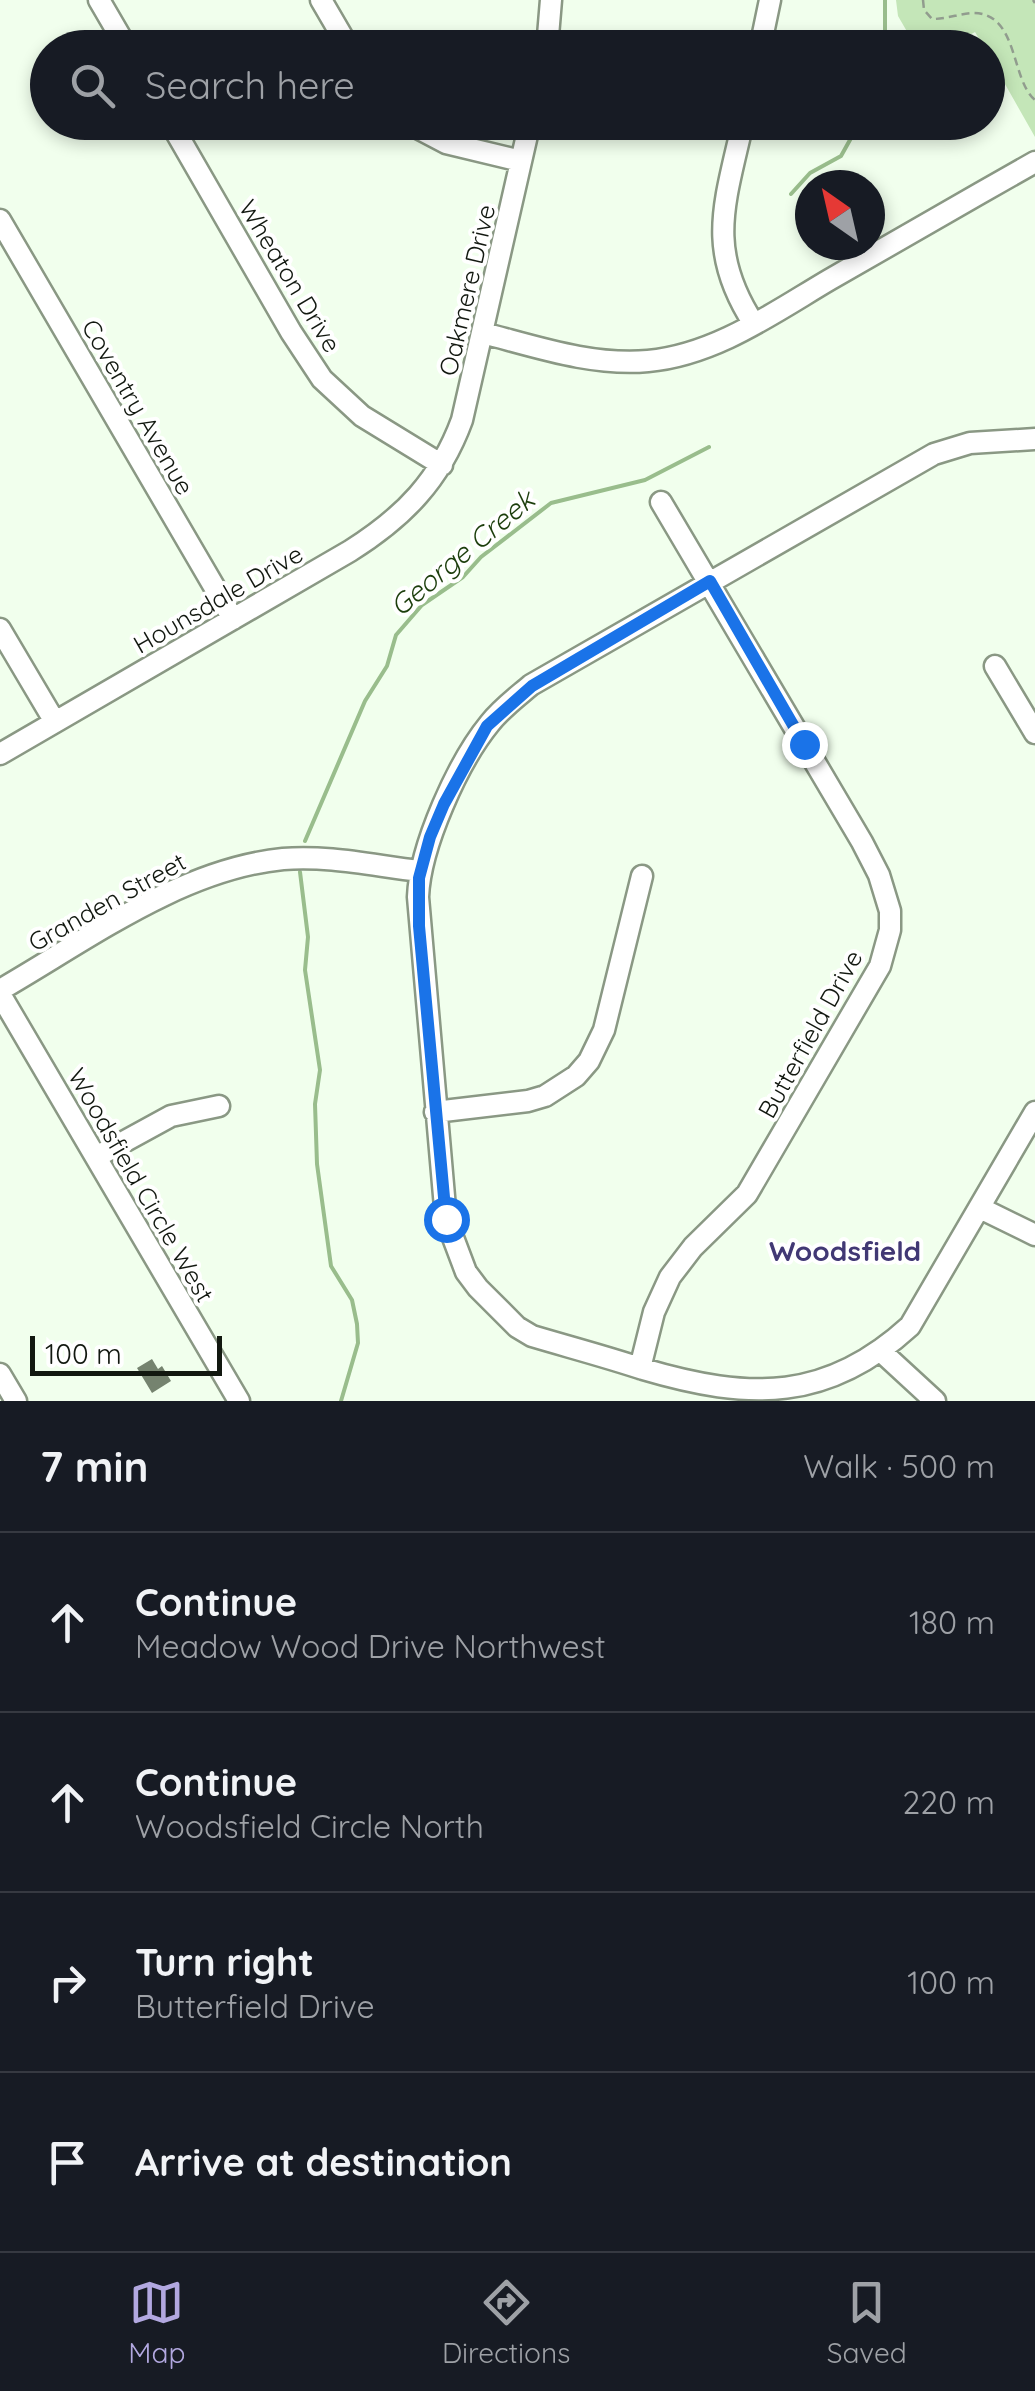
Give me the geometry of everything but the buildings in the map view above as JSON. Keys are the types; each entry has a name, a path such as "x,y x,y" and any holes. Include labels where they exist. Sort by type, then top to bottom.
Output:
{"street":[{"path":"99,0 116,30"},
{"path":"321,0 338,30"},
{"path":"548,30 551,0"},
{"path":"764,30 770,0"},
{"name":"Wheaton Drive","path":"180,140 322,379 362,416 442,465"},
{"path":"440,140 522,161"},
{"name":"Oakmere Drive","path":"442,465 462,420 526,140"},
{"path":"739,140 722,236 728,274 754,324"},
{"path":"483,333 594,360 632,362 688,353 754,324 1035,162"},
{"name":"Coventry Avenue","path":"0,220 233,619"},
{"path":"1035,439 970,443 934,454 558,669 498,713 477,742 444,804 420,871 419,926 446,1219 466,1272 517,1327 532,1336 690,1386 783,1400 838,1386 885,1355 931,1295 1035,1112"},
{"name":"Hounsdale Drive","path":"0,754 378,534 416,501 442,465"},
{"name":"Butterfield Drive","path":"640,1368 654,1312 670,1278 693,1248 746,1194 872,983 890,930 886,893 871,858 661,502"},
{"path":"0,629 55,722"},
{"path":"995,666 1035,734"},
{"name":"Granden Street","path":"0,992 161,897 229,868 304,858 420,871"},
{"path":"435,1112 528,1101 545,1096 576,1076 604,1030 642,876"},
{"name":"Woodsfield Circle West","path":"0,992 240,1401"},
{"path":"96,1157 171,1116 219,1106"},
{"path":"980,1208 1035,1235"},
{"path":"885,1355 935,1401"},
{"path":"0,1374 16,1401"}],"path":[{"path":"924,0 924,10 932,19 974,13 1001,30"},
{"path":"1005,35 1024,86 1035,100"}],"green space":[{"path":"896,0 1035,0 1035,137 1005,84 1005,30 906,30 898,16"}],"waterway":[{"name":"George Creek","path":"885,0 885,30"},
{"name":"George Creek","path":"791,194 810,173 841,156 850,140"},
{"name":"George Creek","path":"305,841 365,701 387,666 396,635 422,605 463,577 481,557 551,503 645,480 709,447"},
{"path":"300,872 308,937 305,970 320,1070 315,1104 317,1164 331,1266 352,1300 357,1324 358,1343 341,1401"}],"district":[{"name":"Woodsfield","path":"845,1251"}],"route":[{"path":"446,1219 419,926 419,878 444,804 487,726 511,701 558,669 710,581 804,744"}]}
